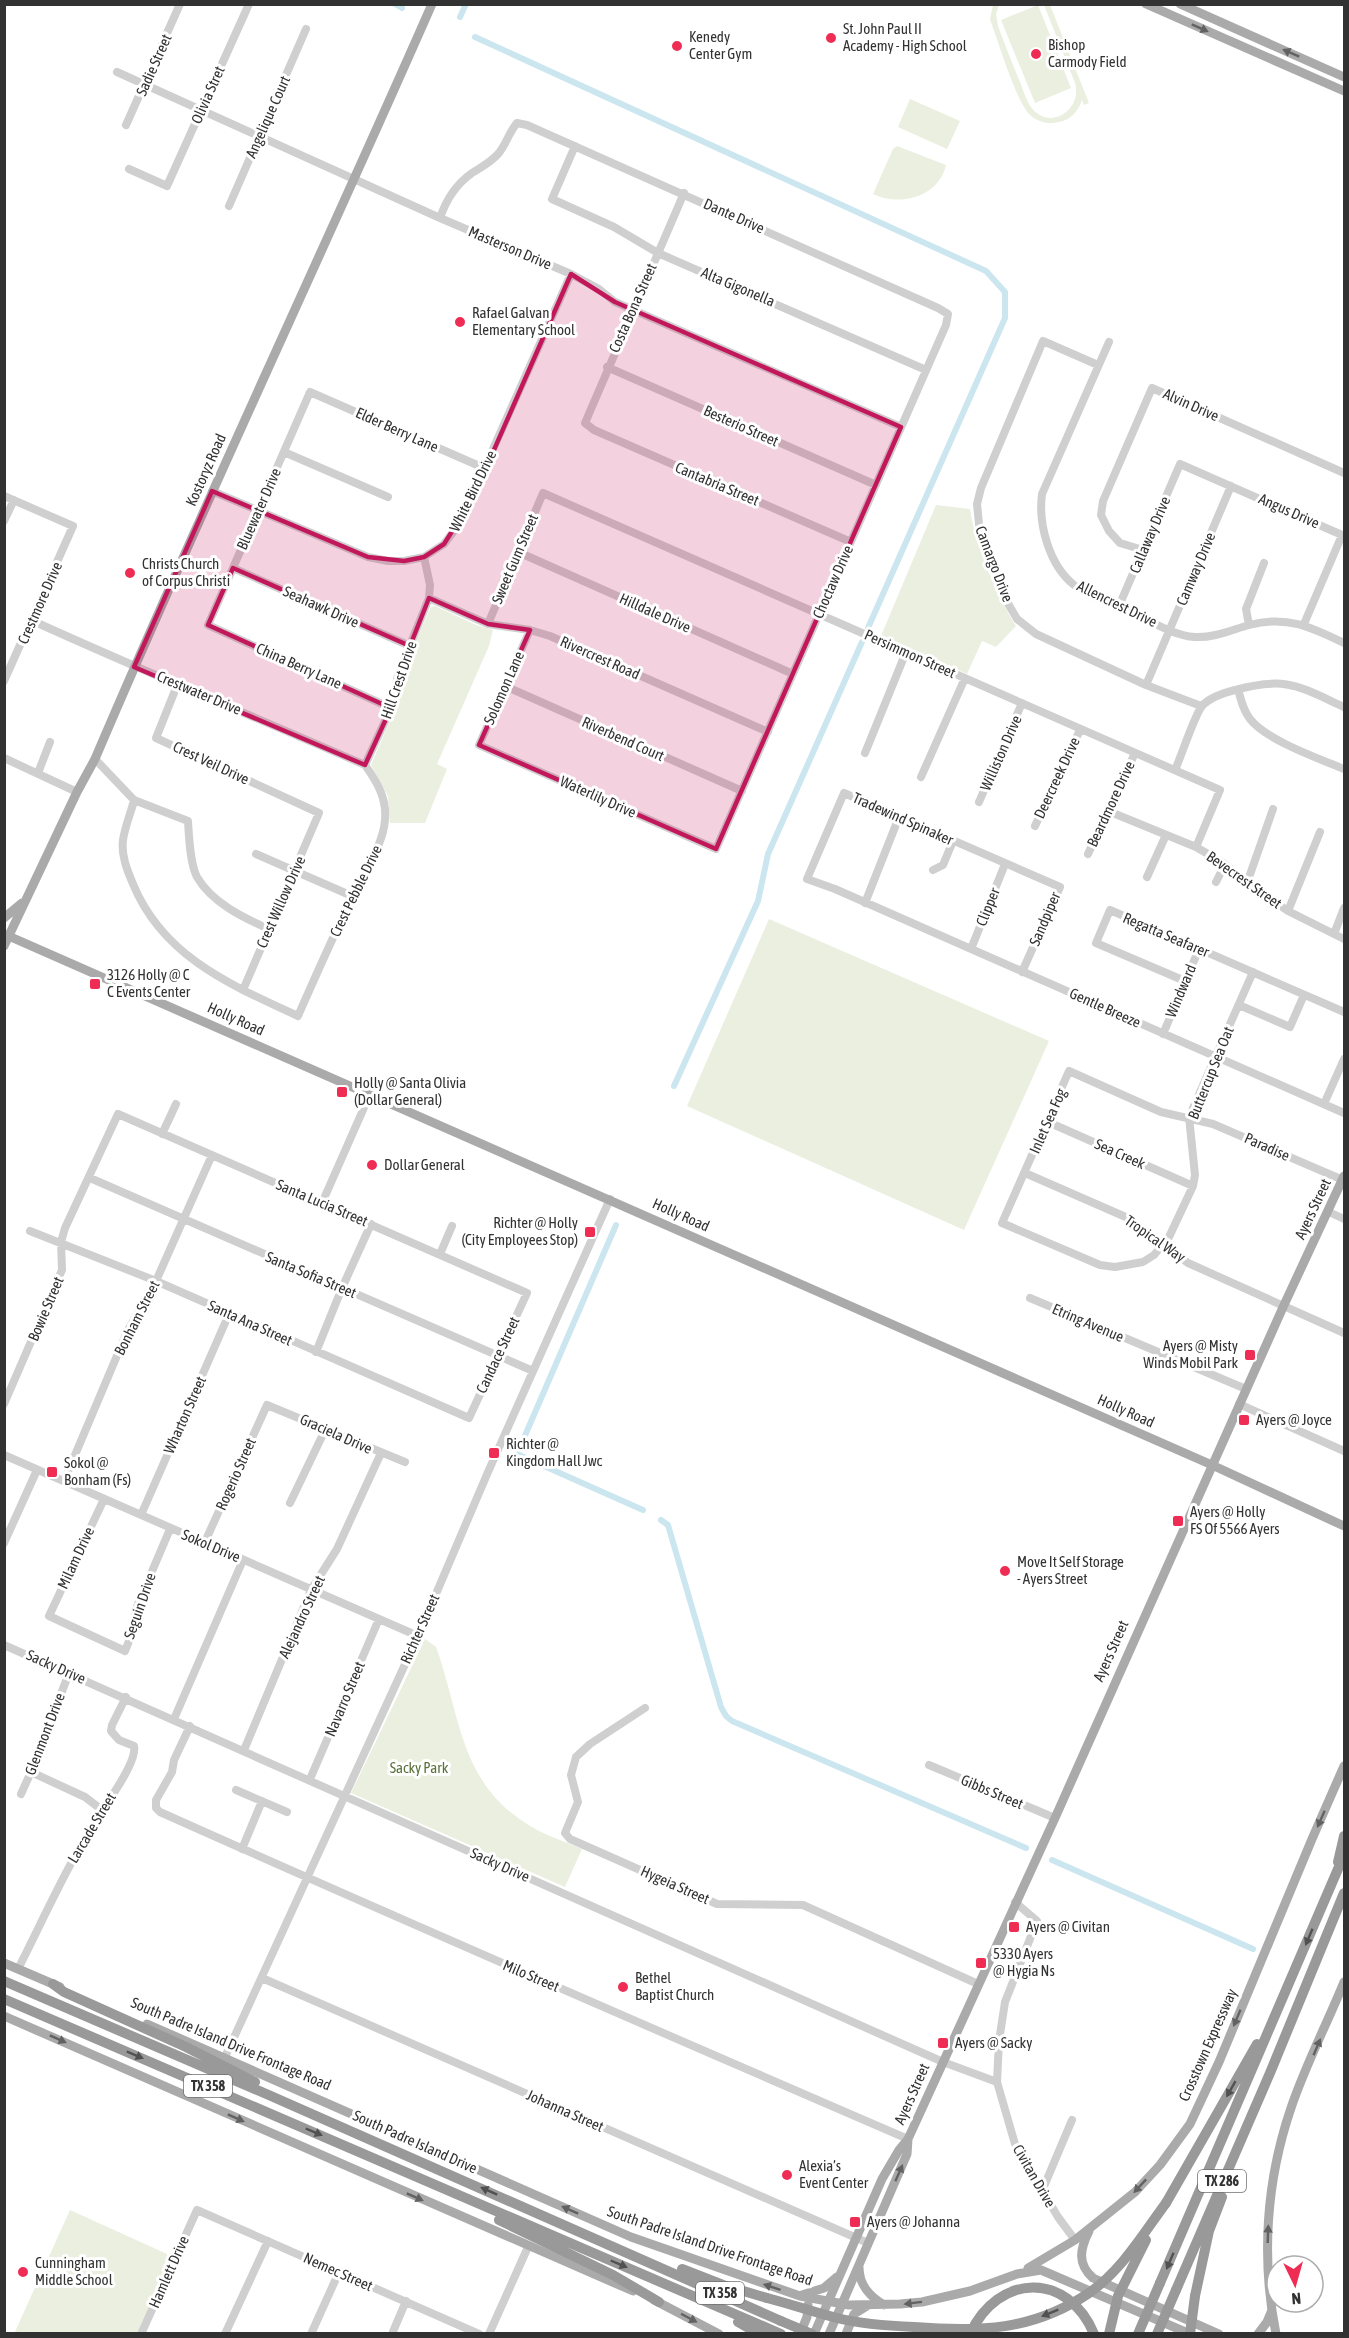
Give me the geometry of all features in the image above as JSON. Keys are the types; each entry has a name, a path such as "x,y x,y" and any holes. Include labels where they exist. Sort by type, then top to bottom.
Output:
{"highway":[{"path":"1332,1883 1344,1836"},
{"name":"TX 286","path":"1138,2334 1344,1855"},
{"name":"TX 286","path":"1156,2334 1270,2073 1344,1893"},
{"path":"1321,1951 1344,1909"},
{"name":"South Padre Island Drive","path":"4,1981 658,2266 780,2329"},
{"path":"53,1984 64,1992 224,2065 258,2084 271,2096"},
{"name":"South Padre Island Drive","path":"4,1999 685,2293 780,2329 813,2334"},
{"path":"1109,2334 1118,2296 1166,2203 1281,2002"},
{"path":"1190,2334 1195,2296 1209,2230 1270,2073"},
{"path":"411,2174 554,2248 613,2275 658,2302"},
{"path":"880,2325 977,2331 1012,2326 1053,2313 1090,2292 1125,2260 1166,2203"},
{"path":"658,2266 676,2267 723,2285 838,2318 927,2334"},
{"path":"970,2334 978,2317 990,2303 1006,2292 1026,2287 1046,2288 1060,2293 1087,2317 1094,2334"},
{"path":"685,2293 759,2334"}],"main road":[{"name":"Kostoryz Road","path":"4,946 7,935 95,759 212,491 355,180 432,4"},
{"path":"1146,4 1344,91"},
{"path":"1180,4 1344,77"},
{"path":"4,918 26,899"},
{"name":"Holly Road","path":"7,935 1212,1465 1344,1526"},
{"name":"Ayers Street","path":"813,2334 871,2203 893,2159 908,2139 1055,1818 1239,1404 1344,1178"},
{"name":"Crosstown Expressway","path":"1017,2274 1055,2254 1135,2192 1160,2165 1190,2124 1219,2062 1344,1766"},
{"name":"South Padre Island Drive Frontage Road","path":"4,1963 225,2057 631,2237 800,2296 828,2302 869,2306 922,2302 962,2293 1017,2274 1041,2270 1190,2334"},
{"path":"1267,2254 1273,2176 1291,2108 1344,1982"},
{"path":"4,2016 658,2302 719,2334"},
{"name":"Ayers Street","path":"829,2334 908,2154 908,2139"},
{"path":"871,2203 887,2201"},
{"path":"1092,2227 1082,2246 1081,2256 1086,2272 1093,2278 1219,2334"},
{"path":"859,2265 861,2284 876,2301 884,2305"},
{"path":"800,2334 807,2317 808,2307 800,2296 824,2288 840,2275"},
{"path":"846,2334 854,2314 869,2306"},
{"path":"1258,2334 1270,2314"},
{"path":"1273,2314 1276,2334"}],"street":[{"name":"Sadie Street","path":"126,125 180,4"},
{"name":"Olivia Stret","path":"129,169 167,186 249,4"},
{"name":"Angelique Court","path":"229,206 306,29"},
{"name":"Masterson Drive","path":"117,72 440,218 571,274 599,289 615,302 901,428"},
{"name":"Dante Drive","path":"440,218 450,196 459,184 498,154 517,123 527,125 684,194 948,314"},
{"name":"Alta Gigonella","path":"575,146 552,198 614,227 658,253 926,370"},
{"name":"Costa Bona Street","path":"585,423 607,367 684,194"},
{"name":"White Bird Drive","path":"424,558 453,535 472,500 484,468 571,274"},
{"name":"Choctaw Drive","path":"716,849 946,325 948,314"},
{"name":"Camargo Drive","path":"1098,365 1043,341 981,488 977,504 980,534 1006,600 1017,619 1036,634 1146,685 1201,706"},
{"name":"Allencrest Drive","path":"1109,342 1042,494 1041,520 1045,537 1059,567 1074,584 1170,630 1195,637 1218,635 1267,621 1304,624 1344,643"},
{"name":"Besterio Street","path":"607,367 876,485"},
{"name":"Alvin Drive","path":"1143,550 1120,543 1109,531 1101,515 1104,501 1152,388 1344,473"},
{"name":"Elder Berry Lane","path":"310,392 484,468"},
{"name":"Bluewater Drive","path":"208,625 310,392"},
{"name":"Cantabria Street","path":"585,423 594,430 851,542"},
{"path":"284,452 388,497"},
{"name":"Callaway Drive","path":"1119,606 1180,464"},
{"name":"Angus Drive","path":"1180,464 1342,534 1304,624"},
{"name":"Camway Drive","path":"1146,685 1231,486"},
{"path":"212,491 368,557 404,561 424,558"},
{"name":"Sweet Gum Street","path":"488,624 543,493"},
{"name":"Persimmon Street","path":"543,493 1220,790 1196,847"},
{"path":"4,496 14,500 4,521"},
{"name":"Crestmore Drive","path":"4,681 74,526 14,500"},
{"name":"Hilldale Drive","path":"518,552 793,674"},
{"name":"Hill Crest Drive","path":"365,765 391,708 398,675 429,598 428,574 424,558"},
{"path":"1250,625 1246,609 1264,563"},
{"name":"Seahawk Drive","path":"232,568 410,646"},
{"name":"Rivercrest Road","path":"429,598 488,624 530,630 550,636 768,732"},
{"name":"Crestwater Drive","path":"33,621 134,667 178,683 365,765"},
{"name":"China Berry Lane","path":"208,625 391,708"},
{"name":"Solomon Lane","path":"479,745 530,630"},
{"path":"865,753 906,652"},
{"path":"921,777 965,678"},
{"path":"1175,770 1201,706 1213,698 1238,689 1279,682 1298,686 1344,707"},
{"name":"Crest Veil Drive","path":"178,683 156,738 320,813"},
{"name":"Riverbend Court","path":"505,686 742,791"},
{"path":"1238,689 1242,706 1261,730 1273,738 1344,769"},
{"name":"Williston Drive","path":"979,802 1022,704"},
{"name":"Deercreek Drive","path":"1035,826 1080,729"},
{"path":"38,773 50,741"},
{"name":"Waterlily Drive","path":"479,745 716,849"},
{"name":"Beardmore Drive","path":"1088,854 1135,753"},
{"path":"4,758 77,792"},
{"path":"95,759 134,800 188,821 190,846 197,877 218,900 237,915 269,929"},
{"name":"Crest Pebble Drive","path":"243,990 298,1016 352,896 381,839 385,820 384,801 380,789 365,765"},
{"name":"Tradewind Spinaker","path":"865,903 807,879 844,794 1005,864"},
{"path":"134,800 123,841 125,865 140,901 165,937 200,964 243,990"},
{"path":"1247,883 1273,809"},
{"name":"Bevecrest Street","path":"1108,811 1196,847 1225,864 1247,883 1288,911 1344,939"},
{"name":"Crest Willow Drive","path":"243,990 320,813"},
{"path":"865,903 899,817"},
{"path":"1288,911 1320,832"},
{"path":"1147,877 1166,835"},
{"path":"933,870 943,864 953,841"},
{"path":"256,854 352,896"},
{"name":"Clipper","path":"970,949 1005,864"},
{"name":"Sandpiper","path":"1005,864 1060,887 1022,972"},
{"path":"1216,882 1225,864"},
{"name":"Gentle Breeze","path":"865,903 1344,1113"},
{"path":"1334,934 1344,908"},
{"name":"Regatta Seafarer","path":"1185,981 1095,943 1110,910 1344,1012"},
{"name":"Windward","path":"1163,1034 1199,949"},
{"name":"Buttercup Sea Oat","path":"1002,1223 1107,1266 1143,1262 1164,1245 1193,1186 1195,1163 1189,1118 1253,972"},
{"path":"1239,1005 1290,1027 1304,994"},
{"path":"1324,1104 1344,1059"},
{"name":"Inlet Sea Fog","path":"1002,1223 1069,1071 1161,1112 1189,1118"},
{"path":"322,1203 370,1094"},
{"path":"162,1134 176,1104"},
{"name":"Santa Lucia Street","path":"117,1114 527,1293"},
{"name":"Bowie Street","path":"4,1404 62,1270 61,1242 65,1228 90,1178 117,1114"},
{"name":"Paradise","path":"1189,1118 1213,1124 1344,1178"},
{"name":"Sea Creek","path":"1048,1122 1193,1186"},
{"name":"Bonham Street","path":"64,1481 127,1332 156,1281 212,1155"},
{"name":"Tropical Way","path":"1025,1173 1128,1218 1188,1263 1344,1333"},
{"name":"Santa Sofia Street","path":"90,1178 533,1371"},
{"name":"Richter Street","path":"225,2057 418,1636 610,1199"},
{"path":"1329,1212 1344,1219"},
{"path":"316,1352 371,1224"},
{"path":"440,1254 452,1226"},
{"name":"Santa Ana Street","path":"30,1231 156,1281 469,1418"},
{"name":"Candace Street","path":"469,1418 527,1293"},
{"name":"Etring Avenue","path":"1030,1298 1246,1389"},
{"name":"Wharton Street","path":"141,1515 229,1314"},
{"path":"1239,1404 1344,1451"},
{"name":"Graciela Drive","path":"267,1405 405,1462"},
{"name":"Rogerio Street","path":"204,1544 267,1405"},
{"path":"290,1503 326,1428"},
{"name":"Alejandro Street","path":"244,1750 311,1590 337,1549 381,1453"},
{"name":"Sokol Drive","path":"4,1455 418,1636"},
{"path":"4,1543 37,1470"},
{"name":"Milam Drive","path":"104,1499 48,1616 125,1651"},
{"name":"Seguin Drive","path":"125,1651 133,1631 136,1609 171,1529"},
{"path":"174,1719 243,1560"},
{"name":"Navarro Street","path":"310,1779 380,1619"},
{"name":"Sacky Drive","path":"6,1648 126,1697 943,2062 997,2082"},
{"name":"Glenmont Drive","path":"21,1794 69,1673"},
{"name":"Larcade Street","path":"18,1969 74,1857 119,1784 135,1750 131,1743 117,1738 111,1731 126,1697"},
{"name":"Hygeia Street","path":"645,1708 590,1744 576,1757 571,1775 578,1802 565,1833 570,1839 717,1904 803,1905 978,1984"},
{"name":"Milo Street","path":"190,1726 174,1760 172,1772 156,1800 156,1808 160,1812 908,2139"},
{"name":"Gibbs Street","path":"929,1765 1055,1818"},
{"path":"31,1772 85,1797 102,1810"},
{"path":"237,1790 287,1812"},
{"path":"242,1849 262,1801"},
{"name":"Civitan Drive","path":"1015,1902 1037,1921 1005,2002 999,2041 997,2082 1015,2144 1058,2217 1075,2240"},
{"name":"Johanna Street","path":"262,1978 868,2243"},
{"path":"1042,2191 1072,2120"},
{"name":"Nemec Street","path":"196,2210 478,2333"},
{"name":"Hamlett Drive","path":"141,2334 196,2210"},
{"path":"225,2334 268,2241"},
{"path":"489,2334 528,2247"},
{"path":"311,2334 339,2272"},
{"path":"392,2334 406,2301"}],"highlighted area":[{"path":"571,274 615,302 901,427 716,849 479,745 530,630 488,624 429,598 410,646 233,568 208,625 391,708 365,765 134,667 212,491 368,557 404,561 424,557 444,544 472,500"}],"green space":[{"path":"993,5 999,5 996,14 998,26 1031,107 1038,114 1047,118 1055,118 1069,109 1076,93 1075,83 1044,5 1050,5 1089,103 1084,105 1082,100 1070,117 1055,123 1039,121 1029,114 1014,87 990,19"},
{"name":"Bishop Carmody Field","path":"1038,5 1071,88 1035,103 1001,20"},
{"path":"910,99 960,121 947,149 898,127"},
{"path":"897,146 946,165 942,176 927,192 906,199 884,198 873,194 893,149"},
{"path":"936,505 970,509 976,537 988,569 1016,626 996,647 982,641 967,674 881,636"},
{"path":"435,606 476,625 493,630 489,646 437,764 447,769 425,823 390,823 388,796 371,765 395,709 404,669 429,611"},
{"path":"769,919 1049,1041 964,1230 687,1106"},
{"name":"Sacky Park","path":"425,1639 436,1647 465,1744 486,1786 503,1805 524,1822 545,1834 582,1849 565,1887 351,1793"},
{"path":"70,2210 167,2254 168,2264 137,2333 14,2334"}],"waterway":[{"path":"395,4 402,8"},
{"path":"460,17 466,4"},
{"path":"475,37 986,271 1005,292 1005,318 868,628"},
{"path":"674,1086 758,901 768,854 862,642"},
{"path":"616,1225 517,1454 643,1510"},
{"path":"661,1520 668,1525 721,1707 726,1716 732,1721 1026,1848"},
{"path":"1052,1860 1253,1949"}],"place":[{"name":"St. John Paul II Academy - High School","path":"831,38"},
{"name":"Kenedy Center Gym","path":"677,46"},
{"name":"Bishop Carmody Field","path":"1036,54"},
{"name":"Rafael Galvan Elementary School","path":"460,322"},
{"name":"Christs Church of Corpus Christi","path":"130,573"},
{"name":"3126 Holly @ C C Events Center","path":"95,984"},
{"name":"Holly @ Santa Olivia (Dollar General)","path":"342,1092"},
{"name":"Dollar General","path":"372,1165"},
{"name":"Richter @ Holly (City Employees Stop)","path":"590,1232"},
{"name":"Ayers @ Misty Winds Mobil Park","path":"1250,1355"},
{"name":"Ayers @ Joyce","path":"1244,1420"},
{"name":"Richter @ Kingdom Hall Jwc","path":"494,1453"},
{"name":"Sokol @ Bonham (Fs)","path":"52,1472"},
{"name":"Ayers @ Holly FS Of 5566 Ayers","path":"1178,1521"},
{"name":"Move It Self Storage - Ayers Street","path":"1005,1571"},
{"name":"Ayers @ Civitan","path":"1014,1927"},
{"name":"5330 Ayers @ Hygia Ns","path":"981,1963"},
{"name":"Bethel Baptist Church","path":"623,1987"},
{"name":"Ayers @ Sacky","path":"943,2043"},
{"name":"Alexia’s Event Center","path":"787,2175"},
{"name":"Ayers @ Johanna","path":"855,2222"},
{"name":"Cunningham Middle School","path":"23,2272"}]}
